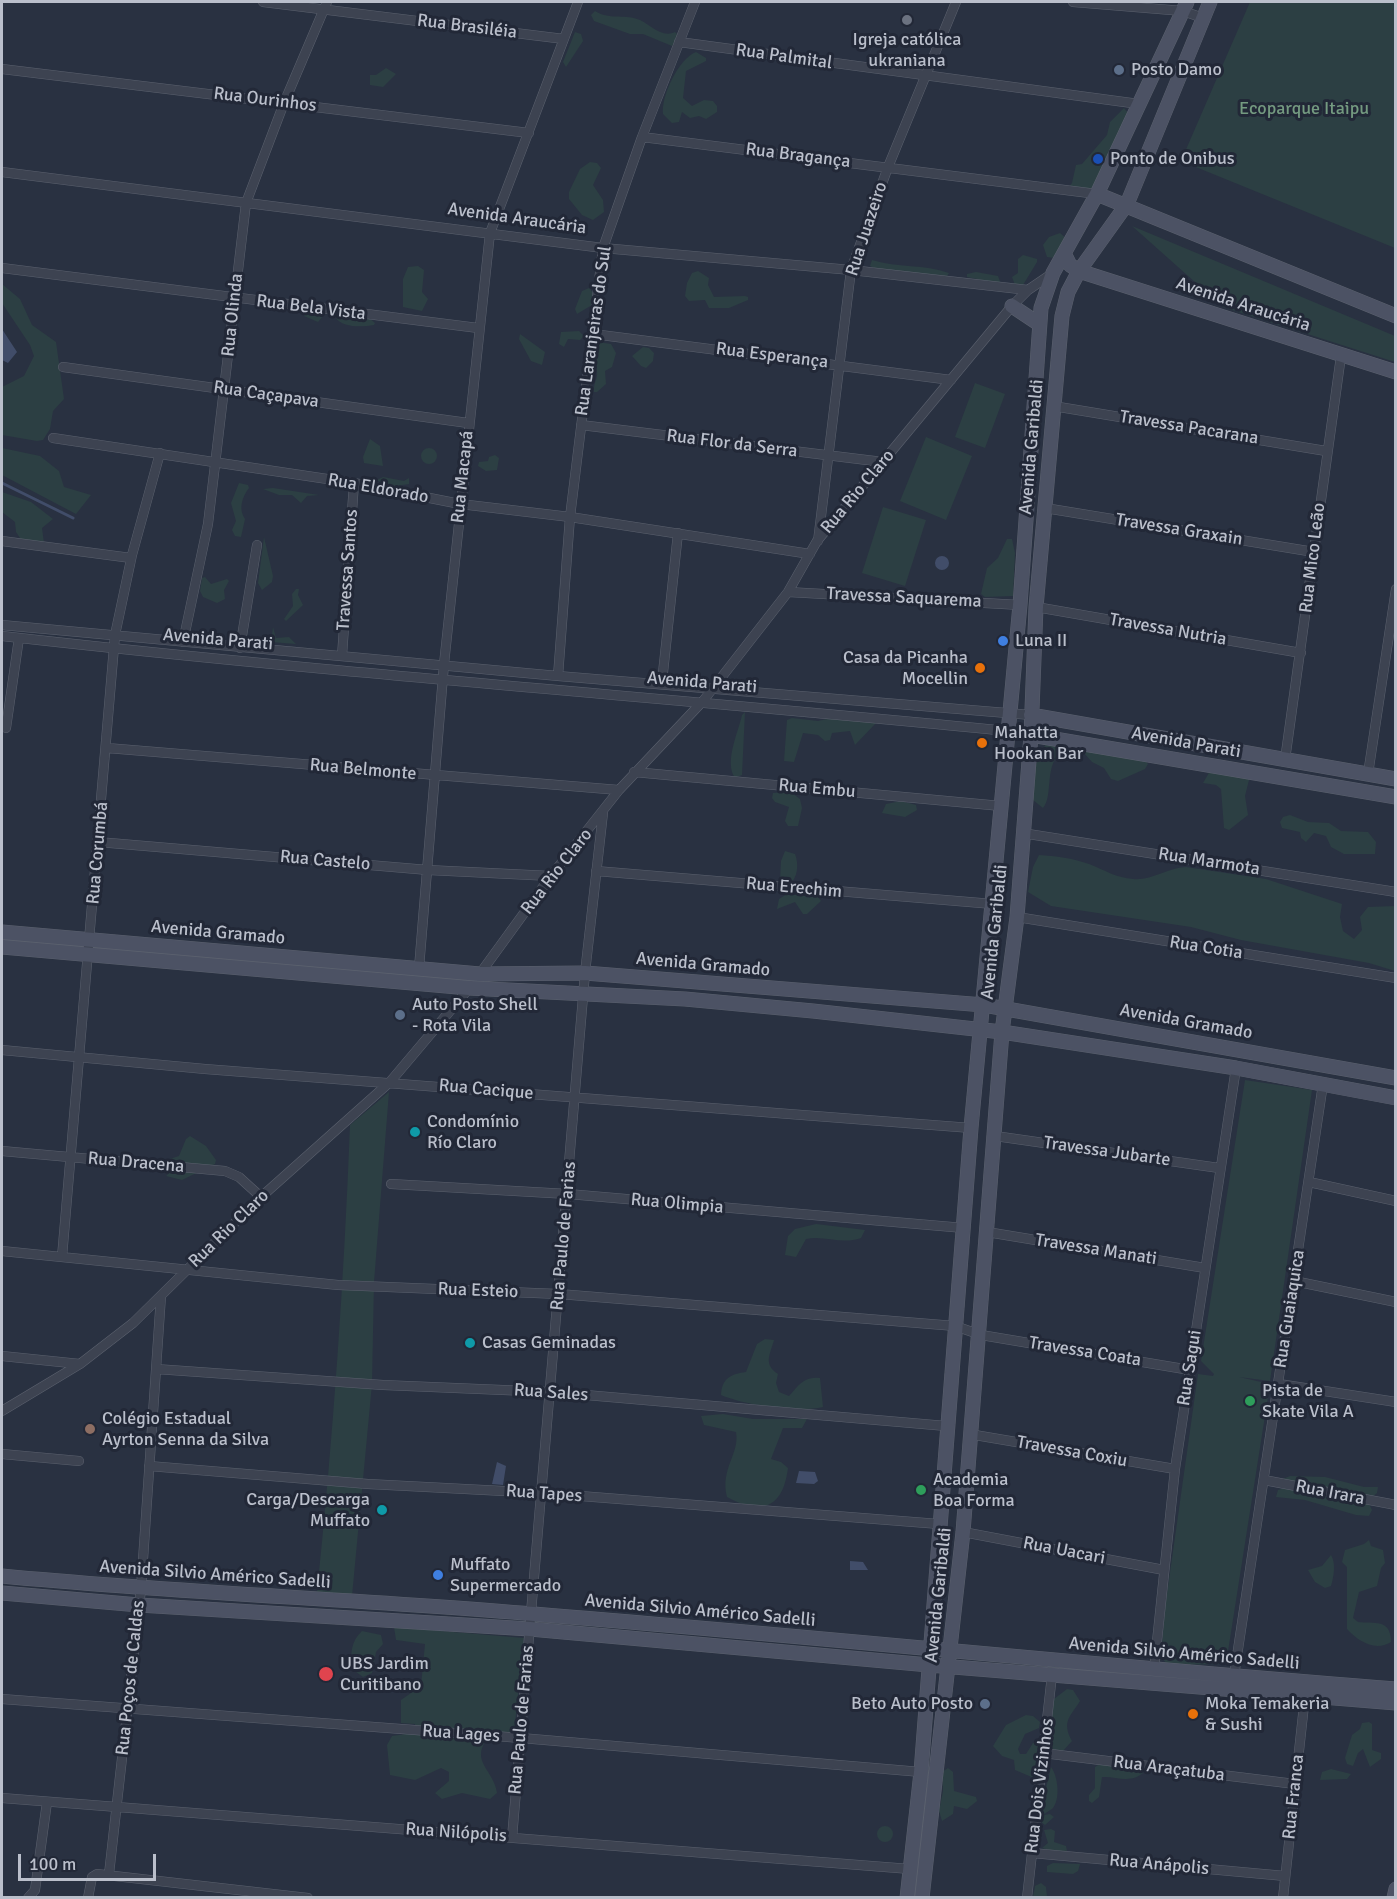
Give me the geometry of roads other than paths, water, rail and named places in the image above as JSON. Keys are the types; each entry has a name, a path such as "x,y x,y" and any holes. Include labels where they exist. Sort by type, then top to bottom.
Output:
{"main road":[{"name":"Avenida Garibaldi","path":"907,1895 917,1869 950,1667 963,1532 969,1434 981,1335 1002,1032 1017,917 1031,735 1036,607 1062,316 1068,292 1079,272 1126,204 1210,2"},
{"name":"Avenida Garibaldi","path":"922,1896 917,1869 921,1772 946,1426 971,1128 1020,605 1039,324 1053,273 1097,194 1185,6"},
{"path":"1097,194 1395,316"},
{"path":"1064,253 1070,265 1079,272"},
{"name":"Avenida Araucária","path":"1079,272 1395,372"},
{"path":"1012,306 1039,324"},
{"name":"Avenida Parati","path":"1031,715 1395,779"},
{"name":"Avenida Parati","path":"1031,735 1395,797"},
{"name":"Avenida Gramado","path":"2,932 480,974 585,973 984,1005 1395,1078"},
{"name":"Avenida Gramado","path":"2,947 469,988 685,999 813,1011 1002,1032 1236,1068 1395,1098"},
{"path":"685,981 685,999"},
{"path":"813,992 813,1011"},
{"name":"Avenida Silvio Américo Sadelli","path":"2,1576 141,1589 531,1613 1154,1670 1395,1689"},
{"name":"Avenida Silvio Américo Sadelli","path":"2,1593 139,1605 530,1629 950,1667 1395,1703"},
{"path":"249,1596 249,1612"},
{"path":"741,1648 742,1632"},
{"path":"1395,1889 1395,1898"},
{"path":"907,1895 922,1896"}],"street":[{"name":"Rua Brasiléia","path":"263,2 325,5 564,39"},
{"name":"Rua Macapá","path":"419,968 444,664 478,328 490,233 578,2"},
{"name":"Rua Laranjeiras do Sul","path":"558,676 570,517 603,248 642,137 695,2"},
{"name":"Rua Juazeiro","path":"818,541 826,456 850,270 888,167 956,2"},
{"path":"1073,2 1185,6 1203,18"},
{"name":"Rua Olinda","path":"183,642 208,524 246,203 325,5"},
{"name":"Rua Palmital","path":"679,42 924,77 1139,104"},
{"name":"Rua Ourinhos","path":"2,69 529,133"},
{"name":"Rua Bragança","path":"642,137 1097,194"},
{"name":"Avenida Araucária","path":"2,172 603,248 850,270 1028,290"},
{"name":"Rua Bela Vista","path":"2,268 478,328"},
{"name":"Rua Rio Claro","path":"2,1411 80,1364 111,1342 162,1296 261,1197 390,1082 469,988 551,876 634,772 703,701 788,592 818,541 1012,306 1028,290 1053,273"},
{"name":"Rua Esperança","path":"593,334 838,364 951,381"},
{"name":"Rua Mico Leão","path":"1285,760 1326,451 1341,356"},
{"name":"Rua Caçapava","path":"63,367 468,423"},
{"name":"Travessa Pacarana","path":"1053,405 1326,451"},
{"name":"Rua Flor da Serra","path":"581,424 883,462"},
{"name":"Rua Eldorado","path":"53,438 354,483 460,504 570,517 810,554"},
{"name":"Rua Corumbá","path":"62,1257 115,635 131,558 160,453"},
{"name":"Travessa Santos","path":"342,656 354,483"},
{"name":"Travessa Graxain","path":"1044,508 1314,552"},
{"path":"662,682 678,533"},
{"path":"2,542 131,558"},
{"path":"240,648 257,545"},
{"path":"1368,774 1395,589"},
{"name":"Travessa Saquarema","path":"788,592 1020,605"},
{"name":"Travessa Nutria","path":"1036,607 1301,653"},
{"name":"Avenida Parati","path":"2,625 558,676 662,682 1031,715"},
{"name":"Avenida Parati","path":"2,636 114,649 703,701 1031,735"},
{"path":"6,728 20,638"},
{"path":"1384,667 1395,669"},
{"name":"Rua Belmonte","path":"107,748 620,790"},
{"name":"Rua Embu","path":"634,772 1001,806"},
{"name":"Rua Paulo de Farias","path":"512,1838 585,973 603,813"},
{"name":"Rua Marmota","path":"1022,833 1395,892"},
{"name":"Rua Castelo","path":"98,842 428,870 551,876"},
{"name":"Rua Erechim","path":"596,871 993,904"},
{"name":"Rua Cotia","path":"1017,917 1395,978"},
{"name":"Rua Cacique","path":"2,1050 971,1128"},
{"name":"Rua Sagui","path":"1154,1670 1175,1469 1236,1068"},
{"name":"Rua Guaiaquica","path":"1234,1676 1323,1084"},
{"name":"Travessa Jubarte","path":"994,1136 1219,1168"},
{"name":"Rua Dracena","path":"2,1151 225,1171 239,1177 261,1197"},
{"path":"1309,1182 1395,1201"},
{"name":"Rua Olimpia","path":"391,1184 568,1194 964,1228"},
{"name":"Travessa Manati","path":"987,1232 1205,1268"},
{"name":"Rua Esteio","path":"2,1251 338,1285 559,1294 955,1326"},
{"path":"1294,1281 1395,1302"},
{"name":"Rua Poços de Caldas","path":"109,1874 141,1589 162,1296"},
{"name":"Travessa Coata","path":"955,1326 981,1335 1190,1370"},
{"path":"2,1356 80,1364"},
{"name":"Rua Sales","path":"156,1369 383,1385 550,1392 946,1426"},
{"path":"1279,1384 1395,1402"},
{"name":"Travessa Coxiu","path":"969,1434 1175,1469"},
{"path":"2,1454 79,1461"},
{"name":"Rua Tapes","path":"149,1466 368,1484 542,1493 939,1524"},
{"name":"Rua Irara","path":"1264,1480 1395,1505"},
{"name":"Rua Uacari","path":"963,1532 1164,1570"},
{"name":"Rua Dois Vizinhos","path":"1027,1898 1052,1675"},
{"name":"Rua Franca","path":"1283,1898 1305,1696"},
{"name":"Rua Lages","path":"2,1699 521,1738 921,1772"},
{"name":"Rua Araçatuba","path":"1043,1753 1295,1784"},
{"name":"Rua Nilópolis","path":"2,1798 917,1869"},
{"path":"28,1898 35,1890 47,1802"},
{"name":"Rua Anápolis","path":"1032,1853 1285,1876"},
{"path":"88,1898 92,1877 97,1874 308,1898"}],"water":[{"path":"2,329 17,352 8,363 2,360"},
{"path":"942,556 947,558 949,563 947,568 942,570 937,568 935,563 937,558"},
{"path":"497,1462 506,1466 503,1485 492,1484"},
{"path":"799,1471 815,1472 818,1481 814,1484 796,1483"},
{"path":"850,1561 863,1562 868,1570 850,1570"}],"waterway":[{"path":"2,483 73,518"}],"place":[{"name":"Igreja católica ukraniana","path":"907,20"},
{"name":"Posto Damo","path":"1119,70"},
{"name":"Ponto de Onibus","path":"1098,159"},
{"name":"Luna II","path":"1003,641"},
{"name":"Casa da Picanha Mocellin","path":"980,668"},
{"name":"Mahatta Hookan Bar","path":"982,743"},
{"name":"Auto Posto Shell - Rota Vila","path":"400,1015"},
{"name":"Condomínio Río Claro","path":"415,1132"},
{"name":"Casas Geminadas","path":"470,1343"},
{"name":"Pista de Skate Vila A","path":"1250,1401"},
{"name":"Colégio Estadual Ayrton Senna da Silva","path":"90,1429"},
{"name":"Academia Boa Forma","path":"921,1490"},
{"name":"Carga/Descarga Muffato","path":"382,1510"},
{"name":"Muffato Supermercado","path":"438,1575"},
{"name":"UBS Jardim Curitibano","path":"326,1674"},
{"name":"Beto Auto Posto","path":"985,1704"},
{"name":"Moka Temakeria & Sushi","path":"1193,1714"}],"park label":[{"name":"Ecoparque Itaipu","path":"1304,109"}]}
